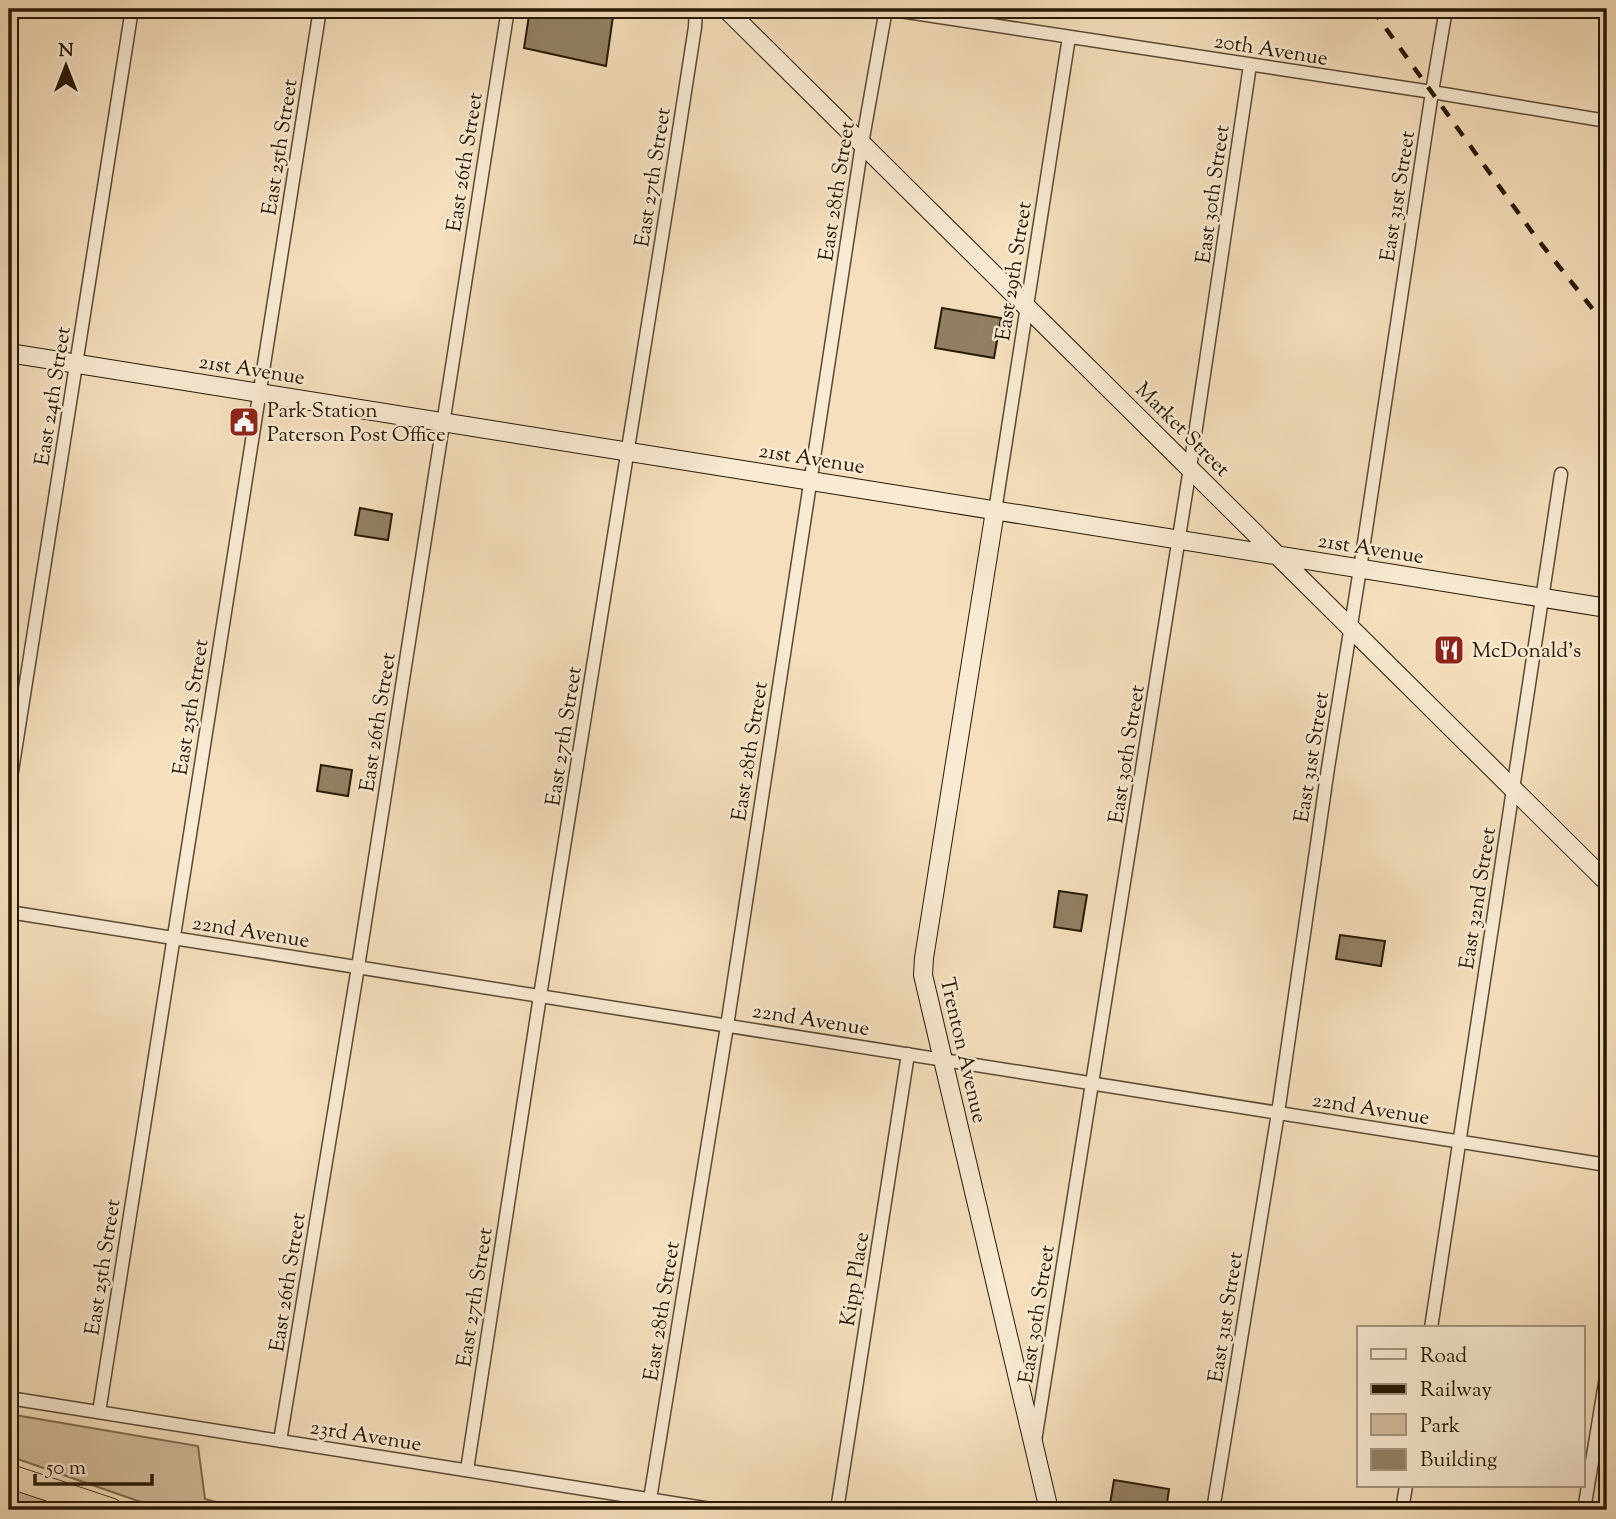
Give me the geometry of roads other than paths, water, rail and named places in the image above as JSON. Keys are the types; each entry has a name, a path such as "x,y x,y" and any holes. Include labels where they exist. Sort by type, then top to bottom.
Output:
{"highway":[{"path":"9,1476 111,1510"}],"street":[{"name":"East 24th Street","path":"9,790 132,9"},
{"name":"East 25th Street","path":"99,1412 320,9"},
{"name":"East 26th Street","path":"280,1441 358,967 508,9"},
{"name":"East 27th Street","path":"467,1470 696,9"},
{"name":"Market Street","path":"726,9 1607,882"},
{"name":"East 28th Street","path":"650,1499 727,1026 862,144 886,9"},
{"name":"20th Avenue","path":"886,9 1607,121"},
{"name":"East 31st Street","path":"1213,1510 1278,1113 1321,812 1446,9"},
{"name":"East 29th Street","path":"995,511 1069,37"},
{"name":"East 30th Street","path":"1034,1448 1179,540 1250,65"},
{"name":"21st Avenue","path":"9,353 1607,608"},
{"name":"East 32nd Street","path":"1431,1326 1561,474"},
{"name":"Trenton Avenue","path":"995,511 923,975 1049,1510"},
{"name":"22nd Avenue","path":"9,912 1607,1164"},
{"name":"Kipp Place","path":"837,1510 908,1054"},
{"path":"1584,1510 1607,1371"},
{"name":"23rd Avenue","path":"9,1398 717,1510"},
{"path":"1402,1510 1406,1488"}],"railway":[{"path":"1372,9 1535,236 1607,327"}],"place":[{"name":"Park Station Paterson Post Office","path":"244,422"},
{"name":"McDonald's","path":"1449,650"}]}
